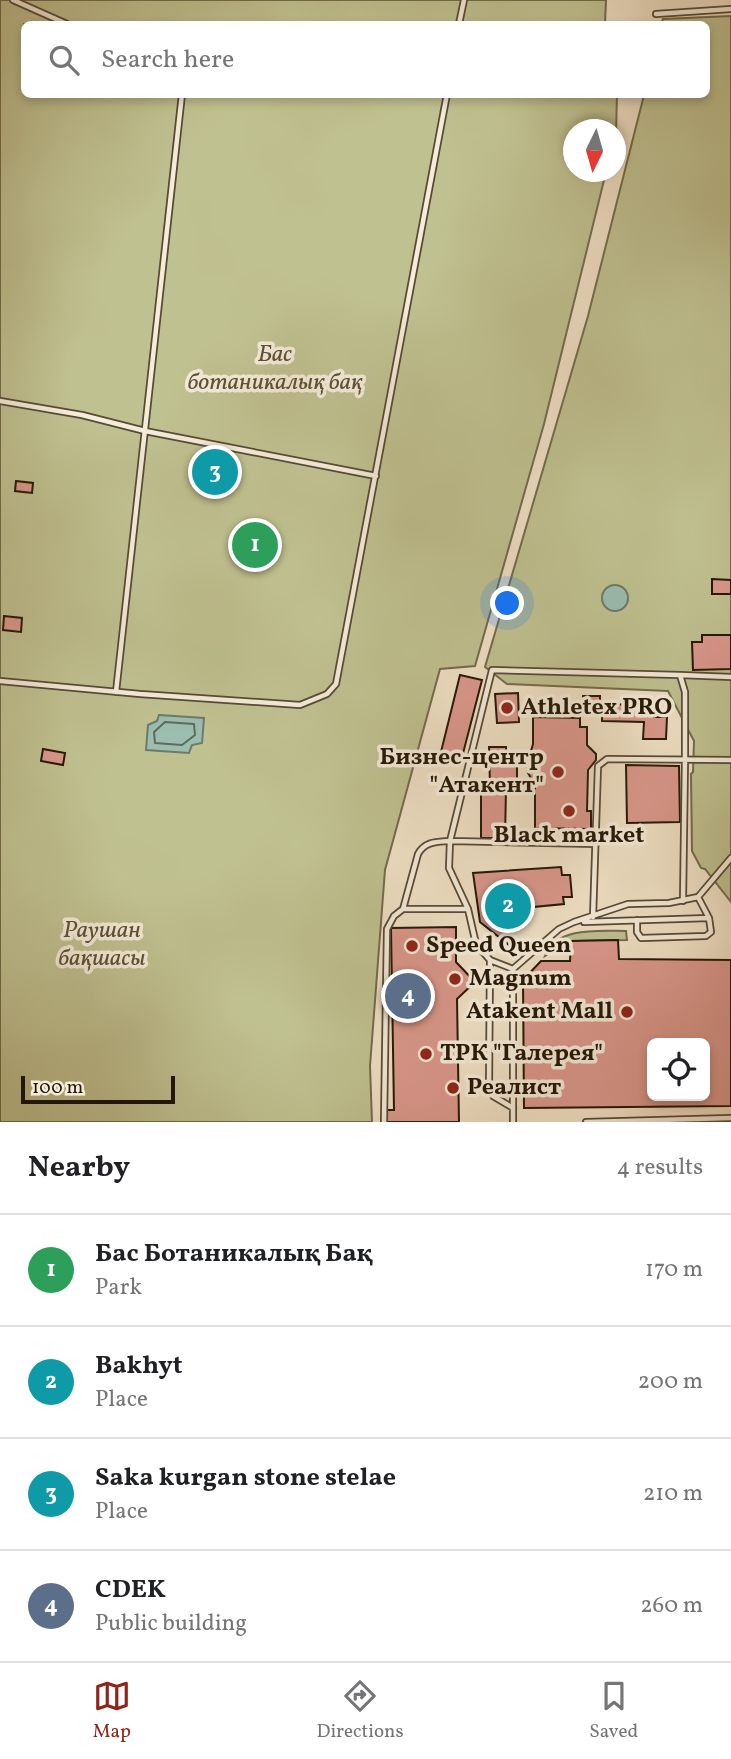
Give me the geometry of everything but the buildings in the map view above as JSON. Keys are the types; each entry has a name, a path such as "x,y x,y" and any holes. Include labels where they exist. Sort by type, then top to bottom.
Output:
{"lane":[{"path":"13,0 59,21"},
{"path":"460,21 464,0"},
{"path":"656,14 731,9"},
{"path":"116,692 182,98"},
{"path":"0,681 300,705 327,694 336,684 446,98"},
{"path":"0,401 82,415 145,431 376,476"},
{"path":"513,969 490,960 476,944 468,909 449,869 450,841 492,670 731,677"},
{"path":"680,676 685,692 683,901"},
{"path":"593,917 598,766 607,759 731,760"},
{"path":"384,1122 387,929 394,916 403,909 421,847 429,843 450,841 596,844"},
{"path":"513,1122 513,969 559,929 574,922 628,904 683,901 698,897 731,858"},
{"path":"637,920 638,935 644,938 706,936 711,932 709,918 698,897"},
{"path":"403,909 468,909"},
{"path":"574,922 709,918"},
{"path":"490,960 489,1087 493,1096 513,1108"},
{"path":"586,1122 731,1118"}],"green space":[{"name":"Бас ботаникалық бақ","path":"0,0 606,0 605,21 21,21 21,98 617,98 616,119 563,119 563,182 604,182 544,424 475,666 440,669 385,870 370,1066 372,1122 0,1122"},
{"path":"731,16 731,902 705,869 701,868 692,851 691,774 694,741 668,691 507,684 485,667 588,316 622,182 626,182 626,166 643,98 710,98 710,21 662,21"},
{"path":"592,931 626,931 627,940 571,941 545,956 559,939 569,935"}],"water":[{"path":"615,585 624,589 628,598 624,607 615,611 606,607 602,598 606,589"},
{"path":"159,715 204,718 202,743 192,745 189,753 146,750 148,725 157,721"}],"place":[{"name":"Saka kurgan stone stelae","path":"215,472"},
{"name":"Бас Ботаникалық Бақ","path":"255,545"},
{"name":"Athletex PRO","path":"507,708"},
{"name":"Бизнес-центр \"Атакент\"","path":"558,772"},
{"name":"Black market","path":"569,811"},
{"name":"Bakhyt","path":"508,906"},
{"name":"Speed Queen","path":"412,946"},
{"name":"Magnum","path":"455,979"},
{"name":"CDEK","path":"408,996"},
{"name":"Atakent Mall","path":"627,1012"},
{"name":"ТРК \"Галерея\"","path":"426,1054"},
{"name":"Реалист","path":"453,1088"}],"park label":[{"name":"Раушан бақшасы","path":"102,945"}]}
